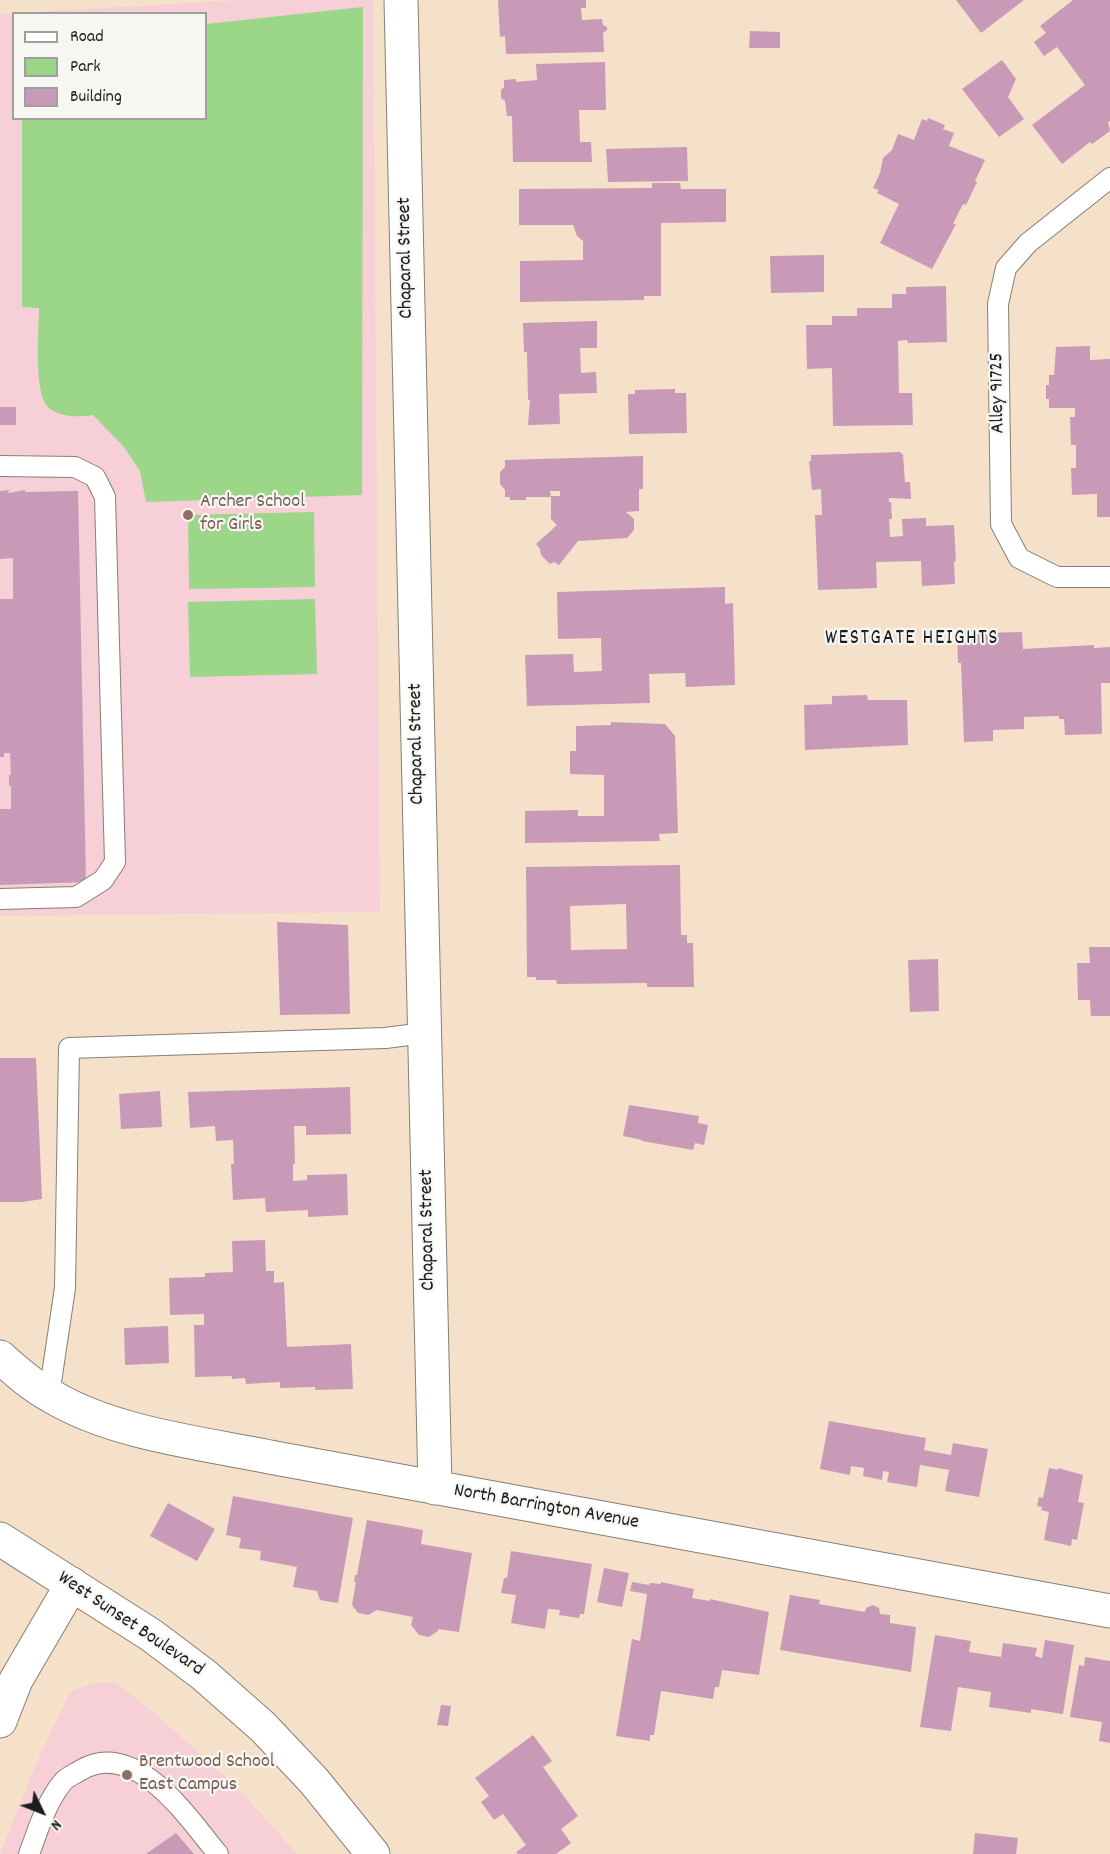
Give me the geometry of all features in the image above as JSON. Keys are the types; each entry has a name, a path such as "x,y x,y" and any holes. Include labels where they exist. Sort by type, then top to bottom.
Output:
{"street":[{"name":"Chaparal Street","path":"401,0 435,1488"},
{"name":"North Barrington Avenue","path":"0,1357 49,1395 107,1422 264,1456 1110,1611"},
{"name":"West Sunset Boulevard","path":"0,1539 151,1635 204,1675 263,1727 314,1781 373,1854"},
{"path":"0,1721 16,1680 72,1584"}],"lane":[{"name":"Alley 91725","path":"1110,178 1028,243 1006,268 998,304 1001,524 1019,558 1057,577 1110,577"},
{"path":"0,466 75,467 95,477 105,497 115,862 104,880 76,897 0,899"},
{"path":"49,1395 66,1287 69,1048 385,1038 425,1033"},
{"path":"29,1854 45,1813 63,1781 89,1766 115,1763 146,1775 168,1796 218,1854"}],"shaded area":[{"name":"Archer School for Girls","path":"242,0 373,0 380,912 0,916 0,14 12,13 12,120 207,120 207,12 35,12"},
{"name":"Brentwood School East Campus","path":"115,1682 160,1718 234,1784 297,1854 0,1854 35,1766 70,1692 93,1683"}],"green space":[{"path":"363,7 362,495 146,502 140,471 124,447 93,415 59,414 49,408 44,401 39,376 39,308 22,307 22,120 207,120 207,24"},
{"path":"314,512 315,587 189,589 188,515"},
{"path":"315,599 317,674 190,677 188,602"}],"building":[{"path":"498,0 586,0 586,8 581,8 582,20 602,19 603,25 607,27 603,33 604,52 506,54 505,36 500,37"},
{"path":"956,0 1024,0 981,33"},
{"path":"1073,0 1110,0 1110,121 1108,122 1110,131 1092,144 1090,142 1062,164 1032,125 1085,85 1057,47 1044,56 1034,42 1046,33 1040,26"},
{"path":"750,31 780,32 780,48 749,48"},
{"path":"1002,60 1016,79 1008,97 1024,119 999,137 962,89"},
{"path":"605,62 606,110 579,110 580,142 591,142 592,162 513,162 512,116 507,116 505,101 501,98 504,80 516,79 516,82 537,80 536,64"},
{"path":"928,118 945,125 943,129 954,133 949,146 985,160 966,205 963,204 953,224 956,224 932,269 880,243 899,204 877,193 879,190 873,188 880,173 883,158 892,150 898,134 914,140 922,119 927,121"},
{"path":"687,147 688,181 608,182 606,149"},
{"path":"652,183 680,183 681,189 726,189 726,222 661,223 661,296 644,296 644,300 520,302 520,261 583,260 583,241 577,236 573,225 519,225 519,189 652,188"},
{"path":"824,255 824,292 771,293 770,256"},
{"path":"946,286 947,342 898,341 899,393 912,393 913,425 833,426 832,368 807,369 806,325 832,325 832,316 857,316 857,308 892,308 892,294 906,294 906,287"},
{"path":"597,321 597,348 580,348 581,373 596,372 597,393 559,394 560,424 528,425 530,400 528,400 527,352 524,352 523,323"},
{"path":"1090,346 1090,360 1110,359 1110,517 1097,517 1097,494 1072,495 1071,468 1076,468 1076,445 1071,445 1070,417 1075,417 1075,408 1049,408 1049,399 1046,399 1049,375 1054,375 1056,347"},
{"path":"675,389 675,393 686,393 687,433 629,434 628,394 635,394 635,390"},
{"path":"0,407 16,407 16,425 0,425"},
{"path":"901,452 905,482 910,482 911,499 889,498 892,519 889,519 890,537 903,536 902,519 926,518 926,526 954,525 955,584 922,586 921,561 876,562 877,588 818,590 815,515 822,515 821,489 812,490 809,461 811,461 811,455"},
{"path":"643,456 643,489 639,489 639,511 626,512 634,519 634,530 627,538 578,541 559,565 554,562 550,564 541,555 536,544 557,525 551,519 551,497 526,497 526,500 510,500 510,497 505,497 505,490 500,484 500,472 505,467 505,460","holes":["550,491 560,491 560,496 551,497"]},
{"path":"9,490 8,493 25,490 25,492 78,491 86,882 0,885 0,809 11,809 10,753 4,753 4,757 0,757 0,599 13,599 13,558 0,559 0,491"},
{"path":"725,587 725,604 733,603 735,685 686,687 685,673 649,674 650,703 527,706 525,655 573,654 574,672 602,671 601,638 558,639 557,592"},
{"path":"957,630 982,630 982,633 1022,632 1023,649 1094,645 1094,648 1110,647 1110,683 1101,683 1102,734 1065,735 1064,719 1059,719 1059,716 1024,717 1024,729 993,730 993,741 964,742 961,663 958,663"},
{"path":"867,695 868,700 907,700 908,745 805,750 804,705 832,704 832,696"},
{"path":"611,722 665,724 675,736 678,833 659,834 660,841 525,843 525,811 578,810 578,816 604,816 604,775 570,774 570,751 576,751 576,726 611,725"},
{"path":"680,865 681,935 687,935 687,943 693,943 694,987 647,987 647,983 557,984 556,980 536,980 536,977 527,977 526,867","holes":["626,904 627,949 571,950 570,906"]},
{"path":"277,922 348,925 350,1014 280,1015"},
{"path":"1089,947 1110,947 1110,1016 1091,1016 1090,1000 1078,1000 1077,963 1090,963"},
{"path":"938,959 939,1011 910,1012 908,960"},
{"path":"0,1058 36,1058 42,1199 0,1202"},
{"path":"350,1087 351,1134 306,1135 306,1126 294,1126 295,1164 293,1164 293,1181 307,1180 307,1175 347,1174 348,1215 308,1217 308,1210 266,1212 265,1198 233,1200 231,1164 234,1164 233,1140 216,1141 215,1126 190,1128 188,1092"},
{"path":"160,1091 162,1127 121,1129 119,1094"},
{"path":"629,1105 699,1116 698,1123 708,1125 704,1145 695,1143 693,1150 623,1136"},
{"path":"265,1240 266,1271 274,1271 274,1283 284,1282 287,1347 351,1344 353,1389 280,1388 280,1382 246,1384 245,1378 232,1379 232,1376 195,1377 194,1325 204,1325 204,1314 170,1315 169,1278 205,1277 205,1273 233,1272 232,1241"},
{"path":"168,1326 169,1363 125,1365 124,1328"},
{"path":"829,1421 926,1438 924,1450 951,1455 953,1443 988,1449 979,1497 945,1491 949,1470 920,1465 917,1487 887,1482 889,1472 883,1471 882,1480 863,1476 864,1468 851,1466 850,1475 820,1469"},
{"path":"1049,1468 1058,1470 1058,1468 1083,1475 1078,1502 1084,1503 1077,1540 1072,1539 1071,1546 1044,1540 1049,1512 1037,1506 1039,1497 1043,1498"},
{"path":"233,1496 353,1518 338,1603 320,1600 317,1591 293,1587 297,1567 260,1560 261,1551 239,1548 241,1538 226,1535"},
{"path":"168,1503 215,1529 197,1561 150,1536"},
{"path":"367,1520 423,1530 421,1544 472,1553 459,1632 438,1629 429,1637 419,1635 411,1625 413,1617 377,1610 368,1615 358,1613 352,1605 356,1582 354,1582"},
{"path":"511,1551 592,1564 584,1614 580,1614 579,1618 559,1615 560,1610 548,1609 545,1629 511,1623 516,1595 501,1593 504,1578 507,1578"},
{"path":"604,1568 629,1573 622,1607 597,1602"},
{"path":"632,1582 649,1585 650,1583 661,1584 661,1582 694,1589 692,1598 710,1601 710,1599 769,1612 759,1675 722,1670 719,1687 715,1687 713,1699 661,1691 654,1735 650,1735 650,1741 616,1736 632,1639 640,1641 647,1594 630,1591"},
{"path":"790,1595 820,1600 819,1604 865,1612 866,1608 873,1605 879,1608 880,1614 890,1615 890,1623 916,1627 911,1672 780,1650"},
{"path":"935,1635 971,1641 969,1652 1001,1657 1003,1643 1037,1648 1035,1656 1042,1658 1045,1640 1074,1645 1063,1714 1031,1709 1031,1713 989,1707 991,1692 958,1687 951,1731 920,1727"},
{"path":"1085,1657 1110,1661 1110,1743 1099,1741 1102,1722 1070,1717 1079,1665 1084,1666"},
{"path":"441,1705 451,1706 448,1726 437,1725"},
{"path":"533,1735 552,1761 543,1767 578,1816 561,1829 571,1843 556,1854 518,1854 516,1852 526,1845 503,1814 494,1820 481,1802 489,1796 475,1778"},
{"path":"176,1833 194,1854 146,1854"},
{"path":"975,1833 1018,1838 1016,1854 973,1854"}],"place":[{"name":"Archer School for Girls","path":"188,515"},
{"name":"Brentwood School East Campus","path":"127,1775"}],"district":[{"name":"WESTGATE HEIGHTS","path":"912,640"}]}
